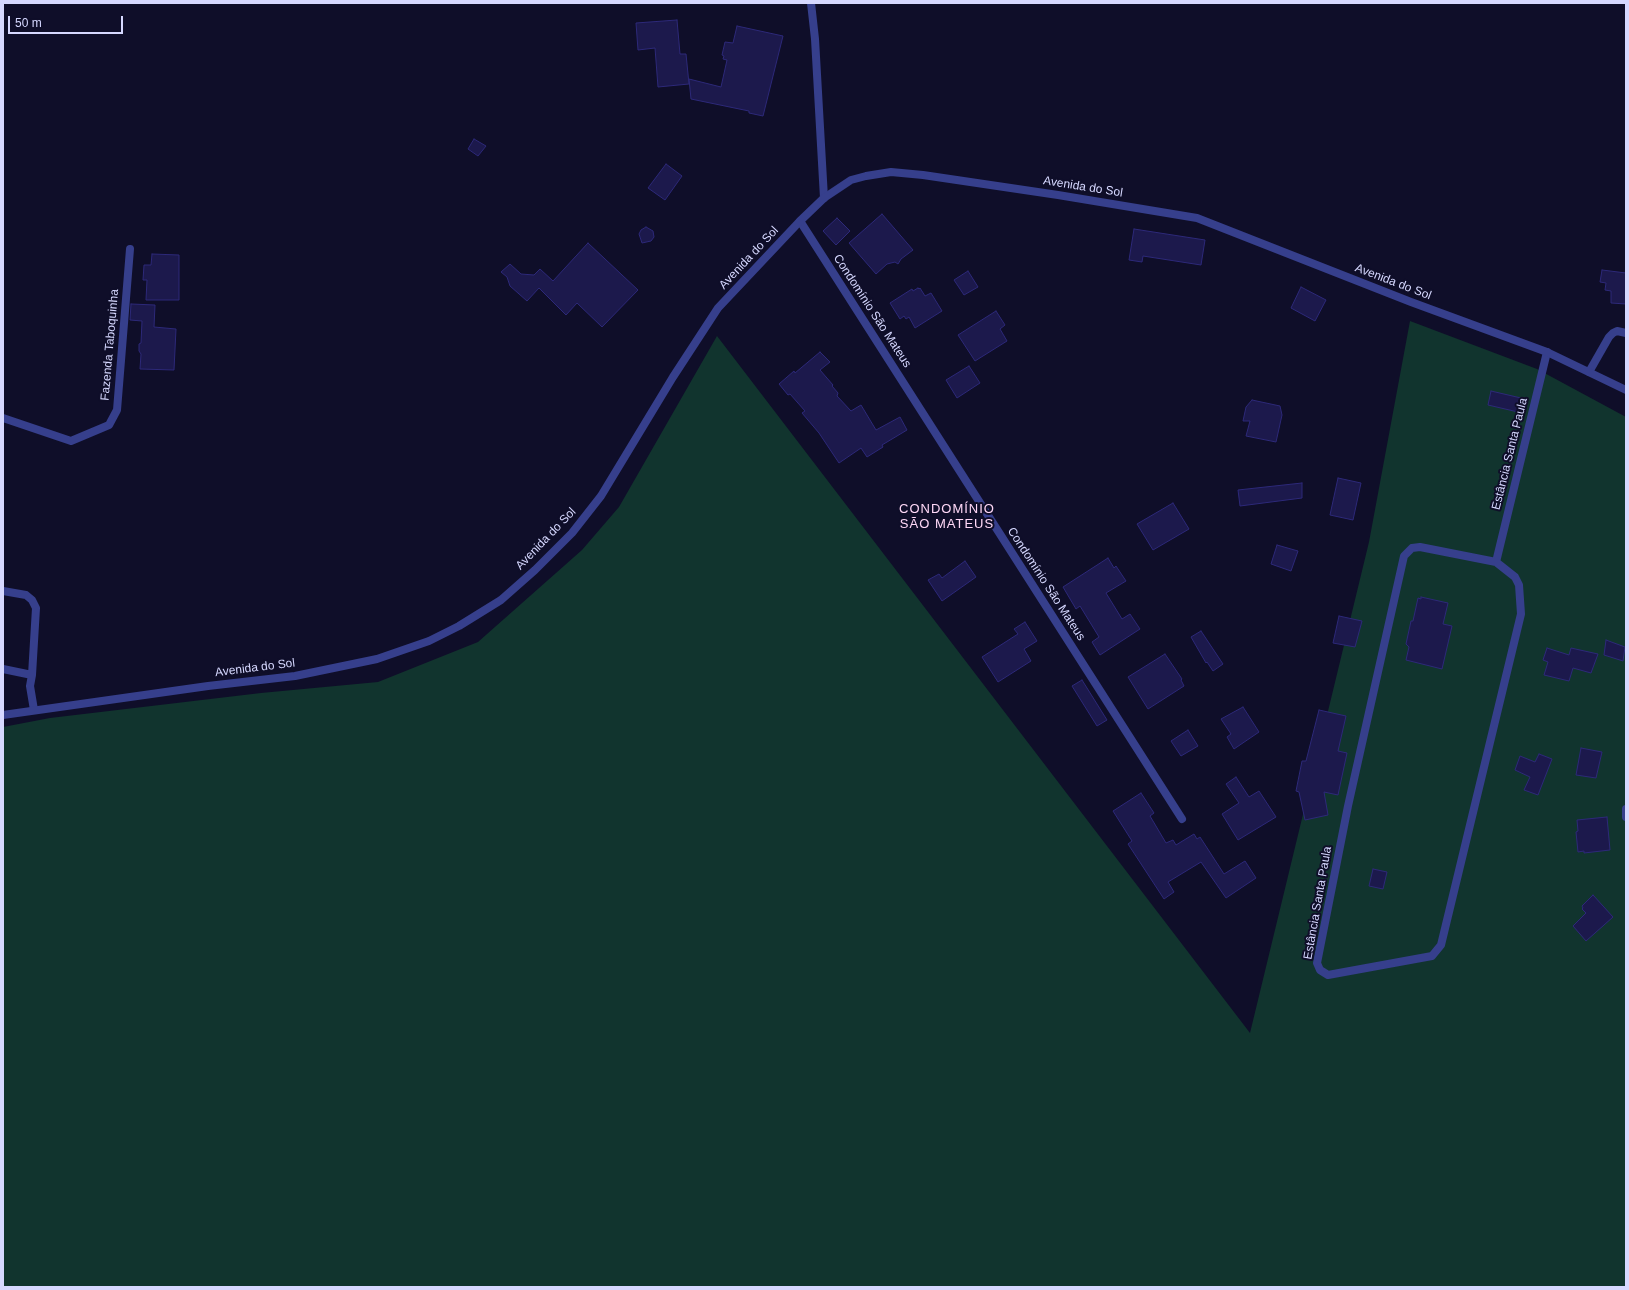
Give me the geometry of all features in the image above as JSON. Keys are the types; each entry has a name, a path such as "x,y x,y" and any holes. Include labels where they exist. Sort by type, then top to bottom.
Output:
{"street":[{"path":"811,3 815,39 824,198"},
{"name":"Avenida do Sol","path":"3,715 295,676 377,658 429,641 459,626 501,600 535,570 572,533 601,496 672,377 718,308 800,221 824,198 851,180 866,176 891,172 923,175 1197,218 1404,299 1547,352 1626,390"},
{"name":"Condomínio São Mateus","path":"800,221 1182,819"},
{"name":"Fazenda Taboquinha","path":"3,418 71,441 109,426 117,410 130,248"},
{"path":"1589,372 1609,337 1617,331 1626,333"},
{"name":"Estância Santa Paula","path":"1496,562 1547,352"},
{"name":"Estância Santa Paula","path":"1420,547 1496,562 1515,577 1519,585 1521,614 1441,946 1432,956 1328,975 1320,970 1317,963 1348,806 1404,556 1412,548 1420,547"},
{"path":"3,591 26,594 32,600 36,608 30,686 34,710"},
{"path":"3,669 32,675"},
{"path":"1626,809 1626,817"}],"green space":[{"path":"1410,321 1537,369 1626,417 1626,1287 3,1287 3,727 50,718 261,693 378,682 478,642 582,550 619,507 717,336 1250,1033 1369,542"}],"building":[{"path":"677,20 680,54 686,54 689,84 658,87 655,48 638,50 636,23"},
{"path":"737,26 783,36 763,116 749,113 749,111 691,99 689,79 721,87 727,60 723,59 724,56 722,55 725,42 733,43"},
{"path":"474,139 486,146 478,156 468,149"},
{"path":"666,164 682,176 665,200 648,188"},
{"path":"882,214 913,250 901,259 898,264 895,262 887,264 876,274 849,243"},
{"path":"837,218 850,231 836,245 823,231"},
{"path":"646,227 653,231 654,237 651,241 642,243 639,234 641,230"},
{"path":"1134,229 1205,240 1201,265 1143,256 1142,262 1129,260"},
{"path":"588,243 638,290 602,327 577,303 566,315 539,288 527,301 510,286 507,277 501,272 510,264 521,274 534,275 540,269 553,281"},
{"path":"152,254 179,255 179,300 146,300 147,280 143,280 144,265 151,265"},
{"path":"1602,270 1626,273 1626,304 1611,303 1611,291 1605,290 1606,283 1600,282"},
{"path":"968,271 978,287 964,295 954,280"},
{"path":"1301,287 1326,300 1315,321 1291,308"},
{"path":"920,288 925,296 931,293 942,311 915,328 909,317 906,319 904,316 900,319 890,303 912,289 913,291"},
{"path":"131,304 155,305 154,327 176,329 174,370 140,369 141,354 139,351 139,344 141,343 142,321 130,320"},
{"path":"996,311 1005,325 1000,329 1007,341 975,361 958,335"},
{"path":"820,352 830,362 820,370 833,385 832,386 838,393 837,396 851,411 861,405 876,430 900,417 907,430 882,445 883,447 867,457 861,448 839,463 819,433 802,413 805,411 779,384"},
{"path":"969,366 980,383 957,398 946,380"},
{"path":"1491,391 1521,398 1518,412 1488,405"},
{"path":"1252,400 1280,406 1282,415 1276,442 1246,436 1250,421 1243,421 1246,407"},
{"path":"1338,478 1361,483 1353,520 1330,515"},
{"path":"1302,483 1302,498 1240,506 1238,490"},
{"path":"1173,503 1189,529 1153,550 1137,524"},
{"path":"1277,545 1298,551 1291,571 1271,564"},
{"path":"1108,558 1114,568 1116,566 1126,581 1106,593 1122,619 1130,614 1140,629 1100,655 1092,642 1099,637 1080,606 1076,609 1063,587"},
{"path":"965,561 976,577 942,601 928,580 939,574 942,578"},
{"path":"1421,597 1448,603 1443,624 1452,626 1442,669 1406,660 1409,647 1406,644 1411,621 1413,621 1418,598 1421,599"},
{"path":"1339,616 1362,621 1355,647 1333,643"},
{"path":"1025,622 1037,641 1024,649 1031,661 998,682 982,657 1018,634 1014,629"},
{"path":"1201,631 1223,664 1213,671 1207,662 1206,663 1191,637"},
{"path":"1606,640 1625,647 1623,661 1604,655"},
{"path":"1547,648 1569,655 1571,648 1598,654 1591,673 1573,668 1569,681 1544,675 1548,662 1543,660"},
{"path":"1165,654 1182,679 1181,680 1184,686 1148,709 1128,677"},
{"path":"1082,680 1107,720 1097,726 1072,686"},
{"path":"1243,707 1259,732 1234,749 1227,737 1231,734 1221,719"},
{"path":"1319,710 1346,716 1338,751 1347,753 1338,795 1324,792 1328,815 1305,820 1299,792 1296,791 1302,761 1306,761"},
{"path":"1188,730 1198,746 1181,756 1171,741"},
{"path":"1581,748 1602,752 1596,778 1576,775"},
{"path":"1539,754 1552,759 1538,795 1524,790 1530,777 1515,770 1520,756 1535,762"},
{"path":"1236,777 1249,797 1259,791 1276,817 1238,840 1222,814 1239,803 1226,784"},
{"path":"1141,793 1154,813 1150,816 1166,843 1173,840 1176,845 1194,834 1197,839 1200,837 1224,874 1245,861 1256,878 1226,898 1201,862 1168,882 1174,892 1164,899 1128,844 1132,841 1113,811"},
{"path":"1607,817 1610,850 1584,853 1584,851 1578,852 1576,832 1578,831 1577,820"},
{"path":"1373,869 1387,872 1383,889 1369,886"},
{"path":"1593,895 1613,917 1586,941 1573,926 1586,913 1582,909 1582,906"}],"district":[{"name":"CONDOMÍNIO SÃO MATEUS","path":"947,516"}]}
